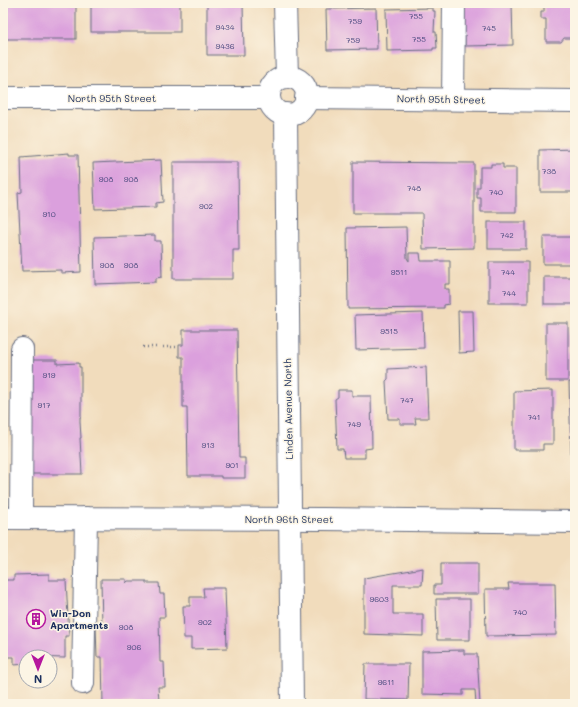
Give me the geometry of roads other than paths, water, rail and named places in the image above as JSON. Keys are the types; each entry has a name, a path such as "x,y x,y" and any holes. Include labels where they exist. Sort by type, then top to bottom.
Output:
{"street":[{"path":"285,3 287,77"},
{"path":"453,99 454,3"},
{"path":"287,77 300,82 306,92 306,98 300,110 295,113 286,114 278,112 274,109 269,98 269,92 275,82 287,77"},
{"name":"North 95th Street","path":"3,98 269,98"},
{"name":"North 95th Street","path":"306,98 575,101"},
{"name":"Linden Avenue North","path":"286,114 292,704"},
{"path":"12,518 22,349"},
{"name":"North 96th Street","path":"12,518 575,522"},
{"path":"83,683 86,518"}],"place":[{"name":"Win-Don Apartments","path":"36,619"}]}
